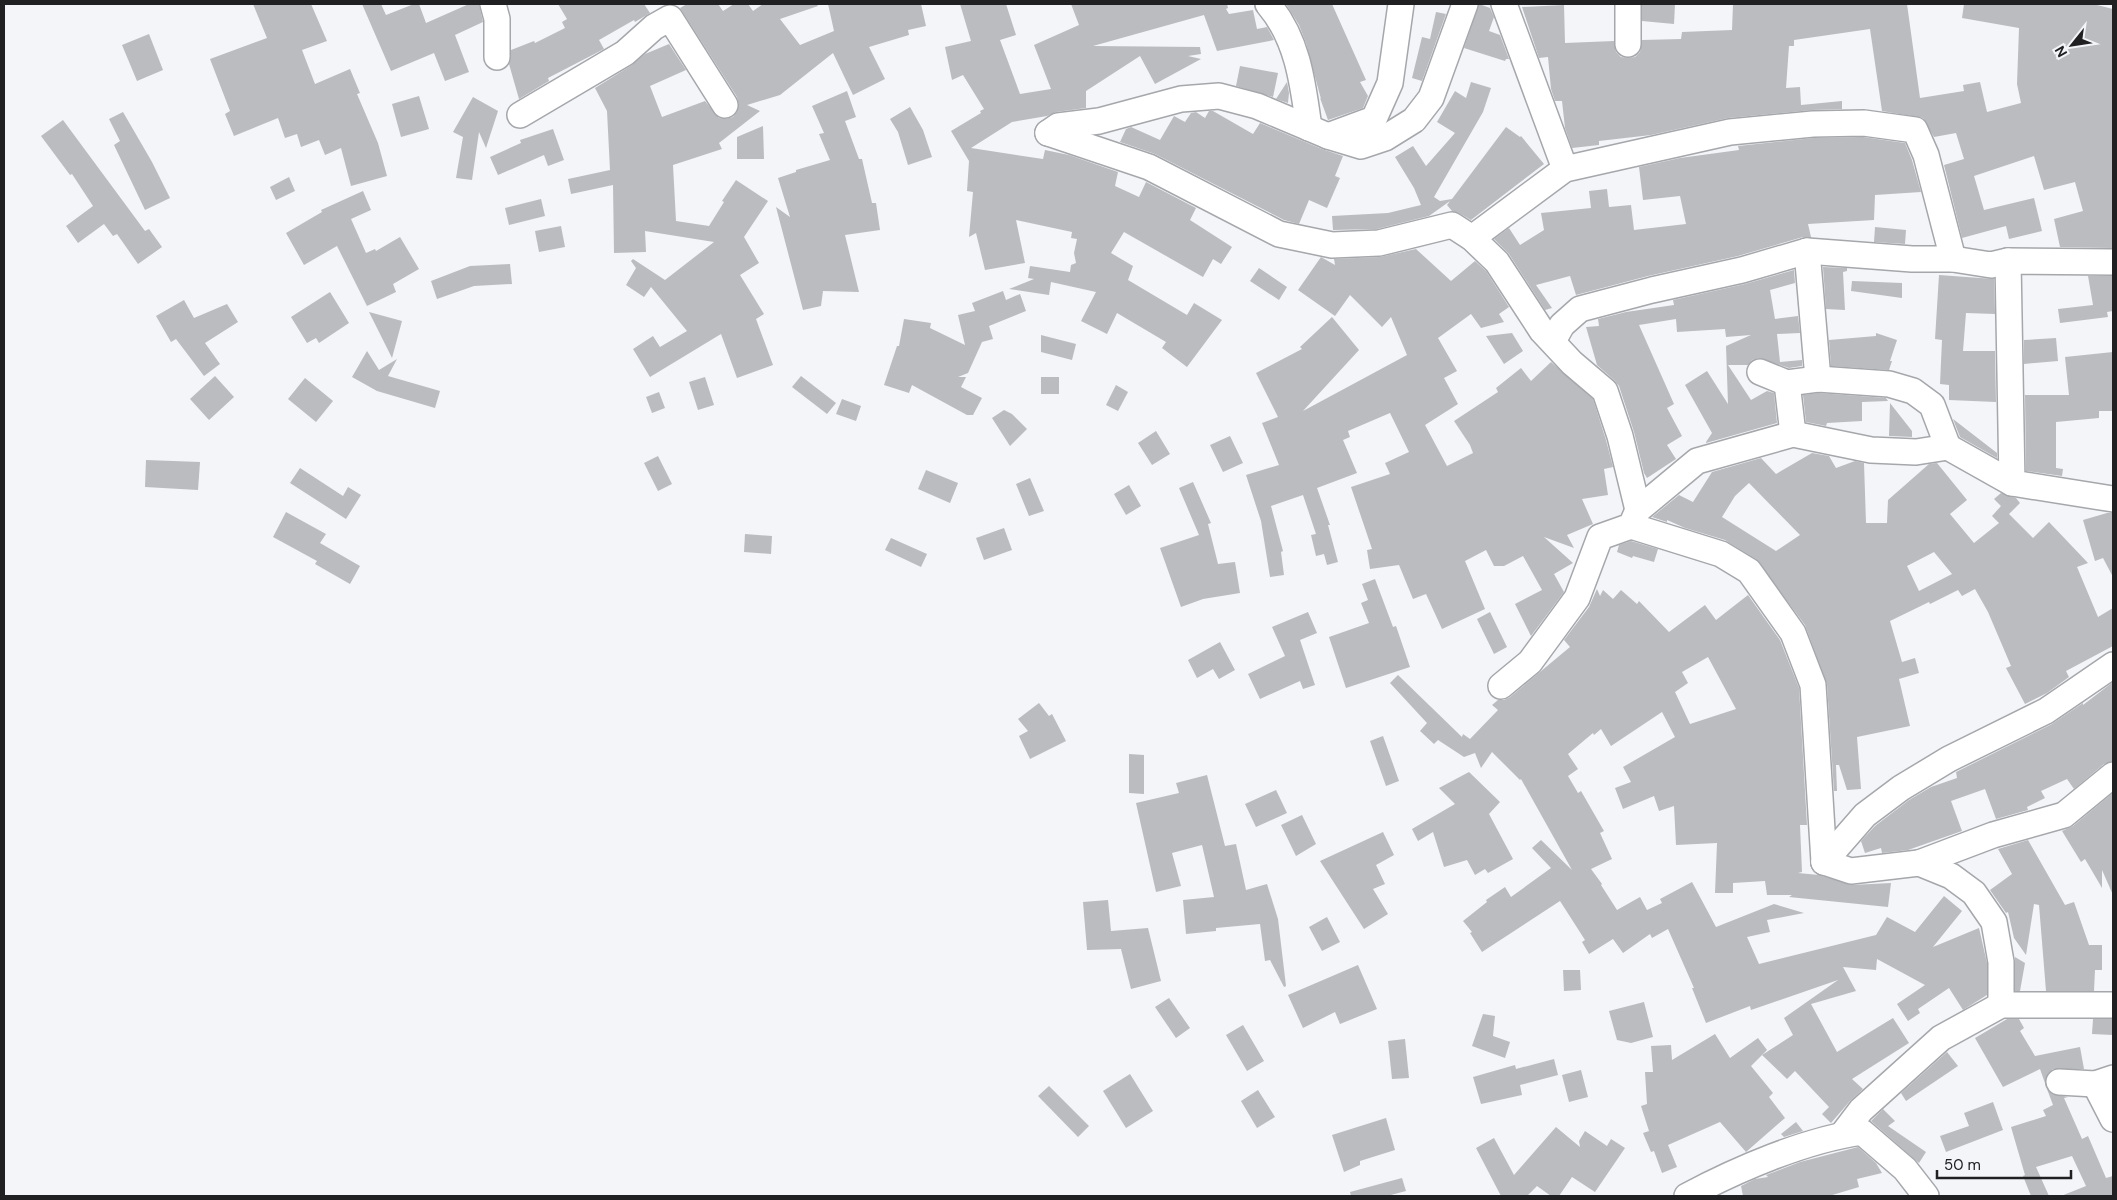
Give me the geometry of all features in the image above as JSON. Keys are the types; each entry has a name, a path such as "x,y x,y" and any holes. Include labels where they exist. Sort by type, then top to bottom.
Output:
{"street":[{"path":"493,4 497,19 497,57"},
{"path":"654,27 662,4"},
{"path":"1268,4 1278,16 1293,46 1318,132"},
{"path":"1318,132 1374,119 1390,83 1401,4"},
{"path":"1465,4 1431,98 1414,120 1385,138 1361,146 1318,132 1257,106 1219,96 1181,99 1099,121 1058,126 1048,133 1149,167 1279,234 1332,245 1379,244 1452,224 1472,238 1497,262 1542,331 1553,340 1572,363 1605,391 1620,436 1634,518"},
{"path":"1504,4 1565,169"},
{"path":"1628,4 1628,44"},
{"path":"520,115 626,53 654,27 670,18 725,105"},
{"path":"1472,238 1565,169 1730,132 1814,124 1864,123 1915,130 1926,156 1953,259"},
{"path":"1553,340 1562,325 1580,309 1652,290 1742,270 1807,251 1912,260 1953,259 1992,265 2008,261 2113,262"},
{"path":"1807,251 1818,379"},
{"path":"2008,261 2012,483"},
{"path":"1760,372 1787,383 1818,379 1888,384 1913,391 1932,405 1948,447"},
{"path":"1787,383 1793,434"},
{"path":"1501,686 1530,662 1577,598 1600,537 1634,518 1697,461 1793,434 1871,450 1916,452 1948,447 2012,483 2113,499"},
{"path":"1634,518 1722,554 1749,571 1793,633 1813,686 1824,862"},
{"path":"1824,862 1865,815 1901,788 1949,759 2046,711 2113,665"},
{"path":"1824,862 1851,871 1919,863 1992,835 2064,815 2113,775"},
{"path":"1919,863 1951,876 1974,893 1994,922 2001,962 2002,1005"},
{"path":"1842,1135 1861,1110 1941,1038 2002,1005 2113,1005"},
{"path":"2059,1082 2104,1081 2113,1120"},
{"path":"1686,1196 1760,1162 1842,1135 1862,1132 1906,1169 1926,1196"}],"building":[{"path":"253,4 311,4 327,41 302,50 315,84 350,69 360,93 357,94 378,143 387,176 351,186 341,148 325,155 319,140 301,147 297,134 285,138 278,118 234,136 225,114 230,111 210,59 267,38"},
{"path":"362,4 381,4 386,15 414,4 419,4 426,23 469,4 479,4 483,22 455,35 469,72 445,81 434,53 391,71"},
{"path":"558,4 644,4 650,13 599,40 604,49 548,78 549,81 519,99 509,64 511,50 534,41 535,43 565,28 562,22 567,19"},
{"path":"687,4 718,4 723,11 734,4 748,4 753,11 763,4 817,4 818,6 780,19 800,45 834,31 828,4 921,4 926,26 908,30 909,35 869,47 885,79 853,95 833,53 780,95 747,105 760,111 719,143 722,149 673,165 676,221 709,226 736,180 768,201 744,237 759,263 740,275 764,314 756,319 773,365 737,378 721,334 650,377 633,349 653,336 660,347 687,331 651,287 644,297 626,285 636,268 631,261 633,259 665,280 714,242 645,231 646,252 614,253 613,185 571,194 568,179 610,170 607,111 595,88 632,65 645,54 669,44 686,70 650,86 662,117 705,101 719,118 733,117 737,112 739,105 737,97 680,8"},
{"path":"960,4 1006,4 1016,35 1000,40 1020,94 1051,89 1034,45 1079,25 1071,4 1227,4 1228,8 1226,9 1229,14 1253,10 1257,29 1267,27 1274,40 1217,51 1204,15 1093,46 1200,47 1201,54 1188,56 1201,59 1155,84 1140,56 1086,91 1086,108 1056,112 1047,116 1012,122 971,148 1043,159 1045,150 1069,155 1118,172 1115,186 1139,197 1146,182 1196,208 1190,220 1232,247 1221,264 1213,259 1203,277 1124,232 1111,253 1133,266 1128,280 1187,315 1194,303 1222,320 1187,367 1162,348 1166,342 1117,313 1107,334 1081,321 1096,292 1051,282 1049,295 1009,289 1034,279 1028,278 1030,266 1070,272 1071,265 1076,263 1074,253 1077,239 1071,238 1072,232 1016,220 1025,263 985,270 976,233 969,237 973,192 967,191 969,161 951,131 981,113 980,111 984,109 963,75 952,80 945,47 971,41"},
{"path":"1286,4 1332,4 1366,80 1360,82 1368,96 1363,108 1328,120 1320,98 1306,43 1299,25"},
{"path":"1479,4 1490,8 1494,17 1489,31 1500,35 1509,59 1505,61 1464,48"},
{"path":"1642,4 1675,4 1674,24 1642,21"},
{"path":"1733,4 1907,4 1920,98 1964,91 1963,85 1980,82 1987,112 2021,103 2017,84 2019,28 1962,18 1964,4 2093,4 2113,9 2113,248 2060,247 2054,219 2083,211 2075,182 2044,190 2034,156 1974,176 1984,210 2034,198 2042,231 2009,239 2006,226 1962,238 1944,165 1964,159 1956,133 1934,137 1923,118 1882,111 1870,29 1794,40 1794,46 1789,46 1786,88 1800,87 1801,105 1842,101 1842,109 1728,118 1651,135 1599,141 1599,145 1572,148 1565,128 1562,101 1555,101 1551,89 1548,57 1539,58 1522,7 1564,5 1565,43 1614,41 1616,52 1621,57 1628,58 1635,57 1640,52 1642,40 1681,39 1682,32 1732,30"},
{"path":"1436,12 1446,14 1422,81 1412,78 1422,37 1430,39"},
{"path":"149,34 163,70 137,81 122,45"},
{"path":"1240,66 1278,73 1273,97 1236,86"},
{"path":"1287,82 1289,93 1288,103 1276,99"},
{"path":"1471,82 1491,88 1483,112 1434,197 1440,201 1452,199 1506,127 1521,136 1544,164 1471,220 1452,211 1447,205 1450,201 1429,216 1377,229 1333,230 1332,216 1388,213 1421,205 1414,188 1395,157 1413,146 1426,166 1455,133 1437,122 1455,91 1466,98"},
{"path":"847,91 856,117 845,121 859,159 862,159 872,203 876,203 880,230 845,235 859,292 823,291 821,306 803,310 776,207 790,217 778,178 796,172 796,170 830,160 819,134 824,133 812,106"},
{"path":"419,96 429,129 401,137 392,104"},
{"path":"473,97 498,111 486,148 479,132 472,180 456,178 463,137 453,132"},
{"path":"910,107 923,130 932,157 908,165 898,132 890,119"},
{"path":"1209,111 1213,111 1253,134 1260,123 1343,156 1335,176 1340,178 1327,208 1309,200 1299,224 1284,220 1155,154 1120,142 1126,129 1131,127 1160,140 1174,116 1185,122 1191,113 1196,112 1205,118"},
{"path":"123,112 170,198 145,210 114,145 120,141 109,119"},
{"path":"63,120 145,231 149,229 162,247 138,264 117,234 113,236 104,224 78,243 66,226 93,206 72,174 70,175 41,136"},
{"path":"763,126 764,159 737,159 737,137"},
{"path":"553,129 564,160 548,166 544,155 498,175 490,157 521,143 520,140"},
{"path":"1863,137 1905,143 1921,192 1875,195 1874,220 1808,224 1811,237 1803,237 1738,256 1648,276 1576,295 1570,276 1536,285 1552,308 1545,310 1509,254 1494,239 1509,228 1520,245 1544,230 1541,213 1591,208 1589,191 1607,189 1609,207 1631,205 1634,230 1686,224 1680,196 1643,200 1639,167 1680,158 1739,150 1738,146 1814,138"},
{"path":"289,177 295,191 276,200 270,187"},
{"path":"363,191 371,210 351,219 366,253 375,249 376,251 400,237 419,269 393,284 396,292 367,306 337,246 304,265 286,233 322,212 321,210"},
{"path":"541,199 545,216 509,225 505,208"},
{"path":"561,226 565,247 539,252 535,231"},
{"path":"1875,227 1906,230 1905,244 1874,242"},
{"path":"1416,249 1451,281 1475,261 1486,271 1509,307 1499,314 1504,322 1481,328 1471,314 1438,338 1457,371 1444,378 1458,404 1425,425 1447,466 1473,453 1470,445 1454,421 1498,392 1496,388 1521,368 1531,381 1551,362 1593,399 1606,440 1613,467 1604,469 1608,495 1582,499 1593,524 1567,535 1574,548 1544,537 1573,563 1554,574 1564,592 1531,636 1515,604 1542,590 1523,556 1504,566 1494,566 1486,550 1465,561 1485,609 1442,629 1426,594 1413,599 1399,565 1370,569 1367,550 1372,549 1351,487 1390,474 1385,463 1409,452 1390,413 1348,431 1350,437 1343,440 1357,473 1317,488 1330,525 1328,525 1338,562 1327,565 1324,554 1316,556 1311,535 1316,534 1303,495 1271,506 1283,551 1281,552 1284,575 1270,577 1261,521 1246,475 1279,465 1262,423 1278,417 1256,373 1302,349 1300,347 1332,317 1359,350 1303,411 1407,355 1391,317 1382,327 1350,295 1335,316 1298,290 1321,257 1335,265 1334,259 1380,257"},
{"path":"510,264 512,284 474,286 437,299 431,281 470,266"},
{"path":"1823,267 1847,268 1847,271 1843,272 1845,310 1826,309"},
{"path":"1259,268 1287,287 1279,300 1250,281"},
{"path":"1794,270 1795,283 1770,290 1775,319 1798,316 1800,333 1777,334 1780,362 1802,360 1802,366 1789,368 1759,358 1752,360 1748,365 1728,365 1751,400 1767,391 1774,393 1777,423 1706,443 1712,433 1685,385 1707,371 1728,404 1726,346 1751,335 1726,337 1725,329 1677,332 1676,319 1639,325 1674,404 1667,408 1682,436 1667,445 1676,459 1647,478 1619,386 1597,365 1586,327 1599,326 1598,319 1626,312 1674,305 1673,300 1745,284"},
{"path":"1939,275 1994,279 1995,314 1966,313 1963,351 1995,351 1996,402 1949,400 1949,385 1940,384 1942,340 1935,339"},
{"path":"2088,276 2113,276 2113,311 2107,312 2108,317 2060,323 2058,309 2093,305"},
{"path":"1852,281 1902,283 1902,298 1851,291"},
{"path":"1003,291 1006,300 1020,294 1026,311 989,326 993,339 982,342 968,373 958,377 966,377 961,387 982,398 973,415 967,415 912,385 909,393 884,385 897,346 899,346 904,319 931,323 930,328 965,345 958,315 975,311 972,303"},
{"path":"330,292 349,323 319,343 316,338 307,343 291,317"},
{"path":"184,300 194,318 227,304 238,322 205,343 220,364 204,376 176,339 171,342 156,316"},
{"path":"369,312 402,321 392,358"},
{"path":"1512,333 1523,351 1504,364 1486,336"},
{"path":"1876,333 1897,340 1889,370 1831,366 1829,340 1876,336"},
{"path":"1041,335 1076,344 1072,360 1041,352"},
{"path":"2056,338 2058,361 2024,364 2024,340"},
{"path":"367,351 379,370 397,359 388,376 440,391 435,408 377,391 352,377"},
{"path":"2113,352 2113,411 2099,411 2099,418 2056,422 2056,468 2063,469 2062,476 2026,471 2025,395 2069,395 2065,357"},
{"path":"215,376 234,397 209,420 190,399"},
{"path":"801,376 836,403 827,414 792,387"},
{"path":"705,377 714,405 698,410 689,382"},
{"path":"1041,377 1059,377 1059,394 1041,394"},
{"path":"305,378 333,401 316,422 288,399"},
{"path":"1116,385 1128,392 1118,411 1106,405"},
{"path":"659,392 665,408 652,413 646,397"},
{"path":"1818,393 1886,398 1888,401 1862,402 1862,421 1827,423 1826,426 1806,422 1803,395"},
{"path":"842,399 861,406 856,421 836,414"},
{"path":"1890,403 1912,431 1912,437 1889,436"},
{"path":"1004,410 1012,414 1027,429 1010,446 992,418"},
{"path":"1953,419 1997,453 1997,458 1960,437"},
{"path":"1156,431 1170,454 1152,465 1138,443"},
{"path":"1230,436 1243,463 1223,472 1210,445"},
{"path":"1812,453 1829,456 1836,468 1855,461 1864,463 1866,523 1887,523 1888,500 1929,464 1937,463 1967,500 1950,514 1974,543 1999,523 1992,516 2001,506 1994,499 2001,493 2016,498 2020,503 2009,514 2033,538 2049,522 2088,563 2077,567 2098,617 2113,608 2113,646 2066,671 2069,677 2047,693 2025,704 2006,668 2011,666 1988,612 1975,589 1962,596 1958,590 1890,621 1902,662 1915,658 1919,673 1899,679 1910,726 1857,737 1861,789 1847,790 1839,765 1836,765 1837,791 1834,791 1827,684 1805,625 1756,559 1725,540 1685,528 1667,520 1667,522 1652,517 1679,495 1693,502 1712,472 1761,458 1776,474","holes":["1749,483 1800,535 1776,551 1722,517 1735,496","1934,552 1952,574 1919,591 1907,566"]},
{"path":"658,456 672,484 658,491 644,463"},
{"path":"146,460 200,462 198,490 145,487"},
{"path":"300,468 343,496 348,487 361,495 346,519 290,483"},
{"path":"926,470 958,483 950,503 918,489"},
{"path":"1030,478 1044,511 1029,516 1016,484"},
{"path":"1193,482 1211,523 1208,524 1218,564 1235,562 1240,593 1203,599 1181,607 1160,548 1199,535 1179,488"},
{"path":"1129,485 1141,506 1126,515 1114,494"},
{"path":"286,512 326,534 320,543 360,566 350,584 315,564 317,561 273,537"},
{"path":"2113,513 2113,577 2103,558 2095,561 2083,520"},
{"path":"1004,528 1012,550 984,560 976,538"},
{"path":"745,534 772,536 771,554 744,552"},
{"path":"891,538 927,554 921,567 885,550"},
{"path":"1631,541 1658,549 1654,562 1633,556 1632,558 1617,552 1619,545"},
{"path":"1375,579 1393,627 1396,626 1410,667 1346,688 1329,637 1369,623 1361,603 1368,600 1362,584"},
{"path":"1597,589 1600,596 1603,590 1613,599 1621,590 1637,604 1639,601 1669,632 1705,605 1716,620 1748,595 1780,640 1799,688 1807,825 1800,825 1802,872 1798,873 1819,875 1852,885 1891,883 1888,907 1789,897 1792,895 1767,895 1765,881 1733,883 1733,893 1715,893 1717,843 1676,845 1674,806 1659,811 1654,796 1623,809 1615,788 1631,782 1623,767 1675,737 1662,712 1611,746 1601,729 1594,735 1593,733 1568,754 1578,769 1568,776 1578,793 1581,791 1604,831 1600,833 1612,859 1591,869 1617,910 1640,897 1647,910 1662,903 1660,899 1692,882 1716,927 1774,904 1804,913 1767,920 1770,932 1747,937 1759,964 1876,935 1887,917 1915,932 1944,896 1962,911 1933,947 1979,928 1987,963 1987,995 1963,1010 1949,988 1918,1009 1920,1013 1908,1021 1897,1004 1925,985 1877,959 1876,970 1843,967 1856,991 1811,1004 1837,1052 1893,1018 1909,1043 1852,1079 1863,1089 1831,1123 1822,1114 1829,1107 1795,1071 1787,1079 1762,1055 1793,1035 1784,1018 1838,980 1751,1010 1750,1006 1706,1023 1692,988 1694,988 1668,929 1652,938 1650,934 1623,953 1613,939 1589,954 1582,942 1585,940 1560,901 1482,952 1470,933 1472,932 1463,921 1487,902 1486,900 1505,887 1511,897 1551,868 1532,848 1541,840 1572,870 1521,779 1492,752 1481,768 1475,753 1464,757 1438,740 1434,744 1420,731 1427,723 1390,683 1398,675 1462,737 1463,734 1470,739 1498,710 1492,705 1498,700 1510,697 1570,647 1564,640 1589,607","holes":["1708,657 1736,709 1690,724 1675,692 1688,683 1682,672"]},
{"path":"1308,612 1317,633 1300,640 1315,685 1303,689 1300,681 1260,699 1248,674 1285,656 1272,627"},
{"path":"1490,612 1507,647 1494,654 1477,619"},
{"path":"1220,642 1235,670 1219,679 1213,669 1197,678 1188,660"},
{"path":"2113,682 2113,761 2104,764 2074,789 2067,779 2041,791 2045,798 2027,807 2028,810 1996,819 1985,789 1951,801 1962,831 1908,850 1882,853 1881,848 1865,853 1861,841 1875,826 1909,800 1931,787 1957,778 1956,772 2052,724 2083,703 2083,705"},
{"path":"1039,703 1049,716 1052,714 1066,741 1030,759 1019,736 1028,731 1018,719"},
{"path":"1383,736 1399,781 1386,786 1370,741"},
{"path":"1129,754 1144,755 1144,794 1129,793"},
{"path":"1469,772 1500,802 1489,814 1513,859 1488,873 1485,869 1475,875 1467,860 1444,867 1433,832 1418,841 1412,829 1455,804 1439,788"},
{"path":"1207,775 1225,846 1236,844 1246,890 1267,884 1278,919 1286,986 1284,987 1270,960 1265,961 1260,924 1216,928 1216,931 1186,934 1183,900 1214,897 1202,845 1172,853 1181,886 1156,892 1136,803 1179,793 1176,783"},
{"path":"1276,790 1287,813 1256,827 1245,804"},
{"path":"2113,793 2113,895 2102,870 2102,888 2085,859 2081,862 2062,831 2073,826"},
{"path":"1302,815 1316,844 1296,856 1281,825"},
{"path":"1383,832 1394,855 1376,865 1385,884 1373,889 1388,914 1364,929 1320,861"},
{"path":"2028,840 2065,905 2074,902 2089,945 2102,945 2102,970 2095,970 2094,991 2046,991 2039,905 2034,904 2026,955 2014,938 2008,912 2006,913 1990,890 2012,874 1998,849"},
{"path":"1108,900 1111,931 1148,928 1161,981 1131,989 1121,949 1087,950 1083,902"},
{"path":"1327,917 1340,942 1322,951 1309,927"},
{"path":"2015,957 2025,963 2020,991 2015,991"},
{"path":"1358,965 1377,1009 1340,1024 1335,1012 1303,1028 1288,995"},
{"path":"1563,970 1580,970 1581,990 1564,991"},
{"path":"1169,998 1190,1028 1176,1038 1155,1007"},
{"path":"1644,1002 1653,1037 1631,1043 1617,1040 1609,1011"},
{"path":"1483,1014 1495,1016 1493,1036 1510,1042 1505,1058 1472,1046"},
{"path":"2007,1019 2019,1019 2024,1028 2020,1031 2035,1056 2080,1047 2084,1069 2053,1069 2047,1075 2046,1086 2040,1069 2003,1087 1975,1038"},
{"path":"2093,1019 2113,1019 2113,1035 2092,1034"},
{"path":"1243,1025 1264,1061 1247,1071 1226,1035"},
{"path":"1715,1034 1730,1058 1758,1038 1767,1050 1751,1066 1773,1093 1769,1097 1785,1118 1746,1152 1720,1122 1668,1145 1677,1167 1662,1173 1654,1151 1651,1152 1643,1133 1649,1131 1641,1106 1647,1104 1645,1072 1653,1072 1651,1046 1671,1045 1672,1060"},
{"path":"1405,1039 1409,1078 1392,1079 1388,1041"},
{"path":"1947,1052 1958,1066 1906,1101 1901,1093"},
{"path":"1554,1059 1558,1075 1520,1085 1522,1095 1481,1104 1473,1077 1515,1065 1516,1069"},
{"path":"1581,1070 1588,1097 1569,1102 1562,1075"},
{"path":"1130,1074 1153,1111 1126,1128 1103,1091"},
{"path":"1049,1086 1089,1126 1078,1137 1038,1096"},
{"path":"2047,1089 2052,1094 2068,1097 2064,1098 2082,1139 2088,1136 2106,1178 2113,1176 2113,1196 2061,1196 2086,1186 2072,1156 2036,1167 2049,1196 2031,1196 2023,1176 2025,1175 2011,1127 2046,1116 2043,1110 2053,1105"},
{"path":"1258,1090 1275,1117 1257,1128 1241,1101"},
{"path":"1993,1102 2003,1130 1946,1152 1940,1136 1969,1126 1964,1113"},
{"path":"1883,1109 1895,1121 1888,1126 1926,1152 1919,1163 1871,1121"},
{"path":"1386,1118 1395,1150 1360,1161 1360,1165 1344,1172 1332,1135"},
{"path":"1796,1122 1803,1131 1784,1137 1781,1134"},
{"path":"1556,1127 1580,1147 1579,1141 1585,1131 1607,1146 1611,1139 1625,1148 1595,1192 1572,1177 1559,1196 1551,1196 1537,1186 1527,1196 1501,1196 1476,1148 1494,1138 1514,1175"},
{"path":"1858,1147 1876,1163 1882,1173 1857,1179 1859,1187 1829,1196 1743,1196 1741,1186 1755,1179 1768,1177 1766,1175 1800,1162"},
{"path":"1402,1178 1406,1191 1387,1196 1351,1196 1350,1192"}]}
